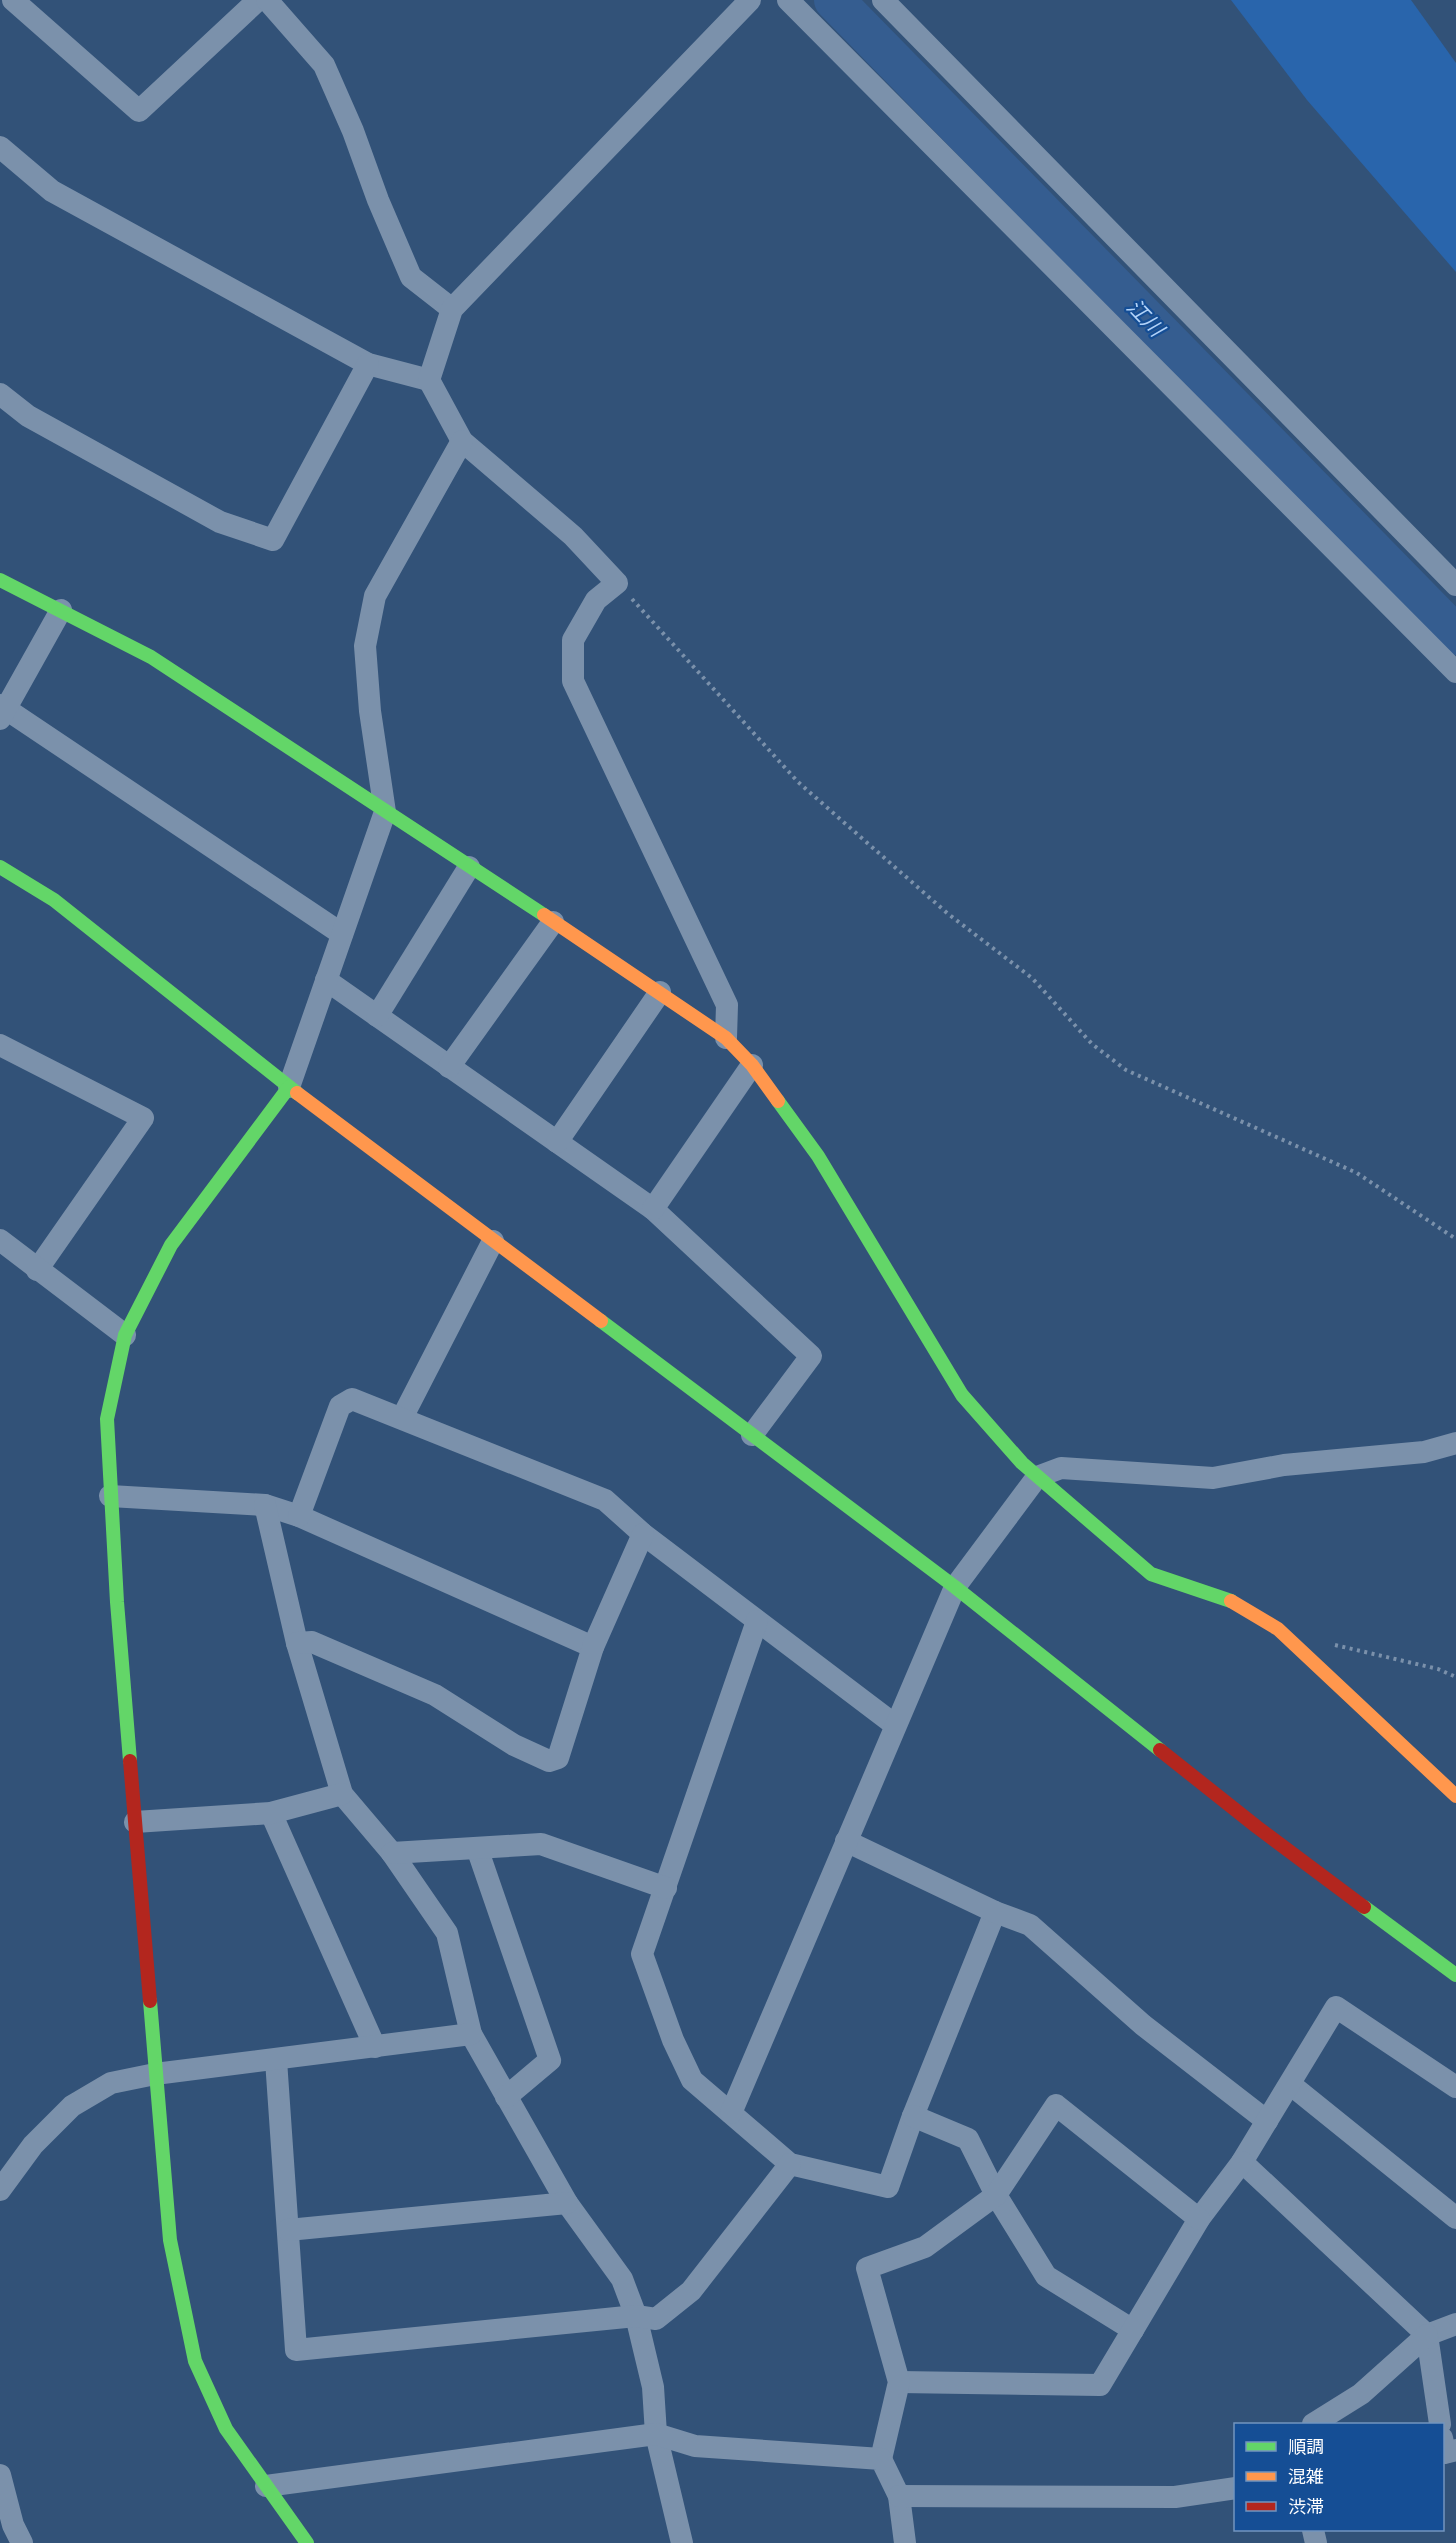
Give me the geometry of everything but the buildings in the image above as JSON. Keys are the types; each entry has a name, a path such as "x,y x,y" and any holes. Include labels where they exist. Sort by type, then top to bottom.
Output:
{"street":[{"path":"13,0 139,111 258,0"},
{"path":"267,0 324,65 411,277 452,309"},
{"path":"726,1038 727,1005 573,681 573,640 596,600 617,583 573,536 462,441 429,380 452,309 750,0"},
{"path":"788,0 1456,672"},
{"path":"883,0 1456,585"},
{"path":"1,151 52,191 368,364 429,380"},
{"path":"0,394 28,416 220,522 273,540 368,364"},
{"path":"307,2543 226,2429 195,2361 170,2240 135,1822 110,1496 107,1419 125,1335 171,1245 289,1087 385,812 370,711 364,646 375,596 462,441"},
{"path":"0,580 151,657 660,992 726,1038 752,1065 818,1156 962,1395 1036,1477 1151,1574 1237,1603 1278,1629 1456,1796"},
{"path":"61,610 2,711 342,934"},
{"path":"0,867 54,900 289,1087 955,1587 1257,1827 1456,1974"},
{"path":"377,1016 469,867"},
{"path":"450,1066 554,922"},
{"path":"326,980 653,1209 811,1356 752,1435"},
{"path":"557,1142 660,992"},
{"path":"0,1045 143,1118 37,1270"},
{"path":"653,1209 752,1065"},
{"path":"0,1240 125,1335"},
{"path":"402,1418 493,1241"},
{"path":"299,1516 340,1406 352,1399 605,1500 643,1534 895,1725"},
{"path":"731,2113 955,1587 1036,1477 1061,1468 1214,1478 1284,1466 1424,1452 1456,1443"},
{"path":"110,1496 265,1504 299,1516 593,1647"},
{"path":"265,1504 297,1643 342,1794 392,1853 447,1933 471,2034 567,2204 622,2279 636,2316 653,2387 656,2434 682,2543"},
{"path":"297,1643 312,1642 435,1695 514,1745 549,1761 558,1758 593,1647 643,1534"},
{"path":"757,1621 642,1954 673,2040 692,2080 790,2164 888,2187 913,2116 995,1912"},
{"path":"135,1822 271,1813 342,1794"},
{"path":"271,1813 375,2047"},
{"path":"846,1841 995,1912 1030,1925 1143,2025 1267,2121"},
{"path":"392,1853 541,1844 666,1888"},
{"path":"477,1848 550,2061 506,2097"},
{"path":"899,2382 1100,2385 1199,2219 1242,2162 1336,2007 1456,2087"},
{"path":"0,2190 33,2145 72,2106 111,2083 155,2074 471,2034"},
{"path":"276,2060 296,2350 636,2316 656,2319 691,2291 790,2164"},
{"path":"1290,2084 1456,2218"},
{"path":"905,2543 899,2496 881,2459 899,2382 867,2268 925,2247 996,2195 1056,2105 1199,2219"},
{"path":"913,2116 968,2139 996,2195 1046,2276 1133,2330"},
{"path":"1242,2162 1427,2335 1440,2423"},
{"path":"288,2230 567,2204"},
{"path":"1315,2423 1361,2394 1427,2335 1456,2324"},
{"path":"266,2486 656,2434 695,2446 881,2459"},
{"path":"1444,2446 1445,2453 1456,2450"},
{"path":"0,2475 13,2525 21,2543"},
{"path":"899,2496 1175,2497 1234,2488"}],"path":[{"path":"617,583 798,782 947,913 1032,978 1092,1044 1126,1070 1357,1173 1456,1239"},
{"path":"1329,1644 1438,1669 1456,1677"}],"shaded area":[{"path":"1231,0 1411,0 1456,63 1456,272 1307,100"}],"waterway":[{"name":"江川","path":"834,0 1456,635"}],"traffic: fast":[{"path":"0,580 151,657 544,915"},
{"path":"0,867 54,900 297,1093"},
{"path":"130,1761 117,1602 107,1419 125,1335 171,1245 289,1087"},
{"path":"778,1101 818,1156 962,1395 1022,1463 1151,1574 1231,1601"},
{"path":"601,1321 955,1587 1160,1750"},
{"path":"1364,1907 1456,1975"},
{"path":"150,2001 170,2240 195,2361 226,2429 307,2543"}],"traffic: slow":[{"path":"544,915 726,1038 752,1065 778,1101"},
{"path":"297,1093 601,1321"},
{"path":"1231,1601 1278,1629 1456,1796"}],"traffic: jam":[{"path":"1160,1750 1257,1827 1364,1907"},
{"path":"130,1761 150,2001"}]}
